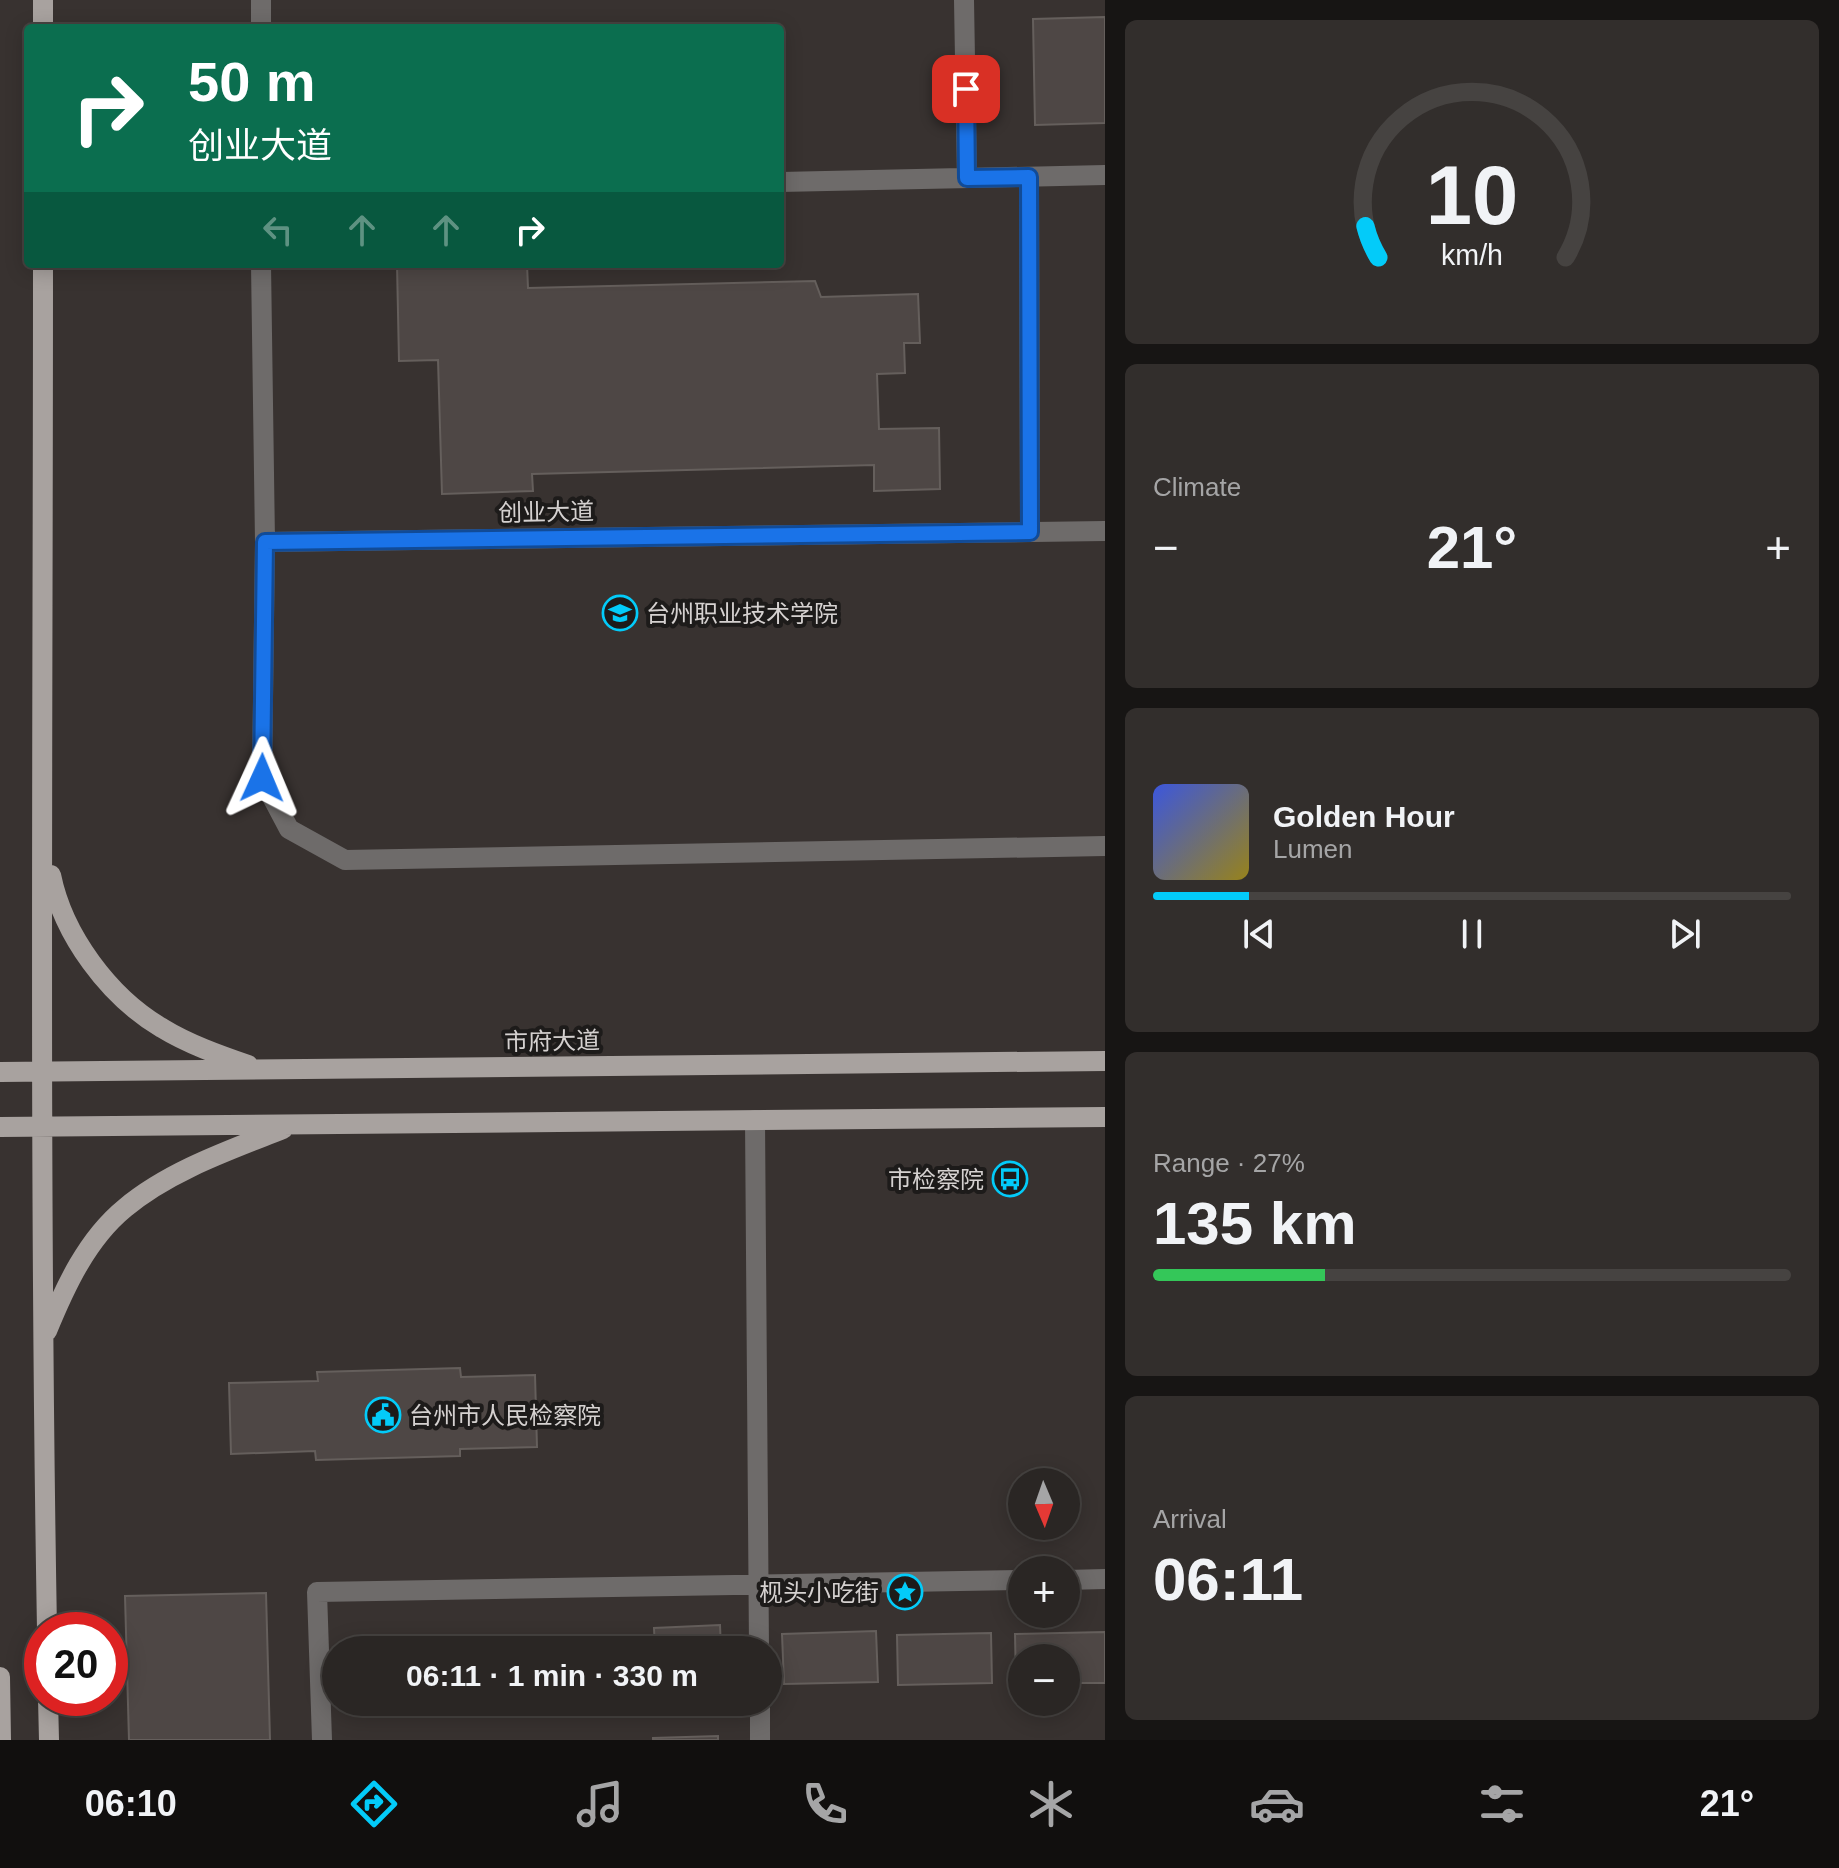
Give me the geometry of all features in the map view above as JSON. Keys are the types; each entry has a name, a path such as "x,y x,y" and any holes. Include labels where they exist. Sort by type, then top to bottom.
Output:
{"main road":[{"path":"43,0 43,24"},
{"path":"43,268 45,1127 42,1342 47,1612"},
{"path":"43,836 55,898 76,938 112,988 160,1028 203,1049 259,1069"},
{"name":"市府大道","path":"0,1072 1105,1061"},
{"path":"0,1127 1105,1117"},
{"path":"42,1342 63,1292 89,1248 124,1208 219,1154 294,1124"},
{"path":"0,1677 1,1736"},
{"path":"48,1716 49,1740"}],"street":[{"path":"261,0 261,24"},
{"path":"964,0 967,178"},
{"path":"784,182 1105,175"},
{"path":"1029,177 1030,532"},
{"path":"261,268 265,542 262,778 289,829 345,860 1105,846"},
{"name":"创业大道","path":"265,542 1105,531"},
{"path":"755,1120 759,1636"},
{"path":"1080,1580 1105,1579"},
{"path":"322,1740 317,1592 1008,1580"},
{"path":"760,1716 760,1740"}],"building":[{"path":"1105,17 1105,123 1035,125 1033,19"},
{"path":"397,268 527,268 528,288 815,281 821,297 918,294 920,343 904,343 905,373 877,374 879,429 939,428 940,489 874,491 874,465 532,474 533,491 442,494 438,360 399,361"},
{"name":"台州市人民检察院","path":"460,1368 461,1377 535,1375 537,1447 460,1449 460,1456 316,1460 315,1451 231,1454 229,1383 318,1381 317,1372"},
{"path":"266,1593 270,1740 129,1740 128,1612 125,1612 125,1596"},
{"path":"720,1625 720,1636 654,1636 654,1628"},
{"path":"876,1631 878,1682 784,1684 782,1634"},
{"path":"1105,1632 1105,1683 1080,1683 1080,1644 1015,1644 1015,1634"},
{"path":"991,1633 992,1683 898,1685 897,1635"},
{"path":"718,1736 718,1740 653,1740 653,1738"}],"place":[{"name":"台州职业技术学院","path":"620,613"},
{"name":"市检察院","path":"1010,1179"},
{"name":"台州市人民检察院","path":"383,1415"},
{"name":"枧头小吃街","path":"905,1592"}],"route":[{"path":"262,778 265,542 1030,532 1029,177 967,178 966,89"}]}
